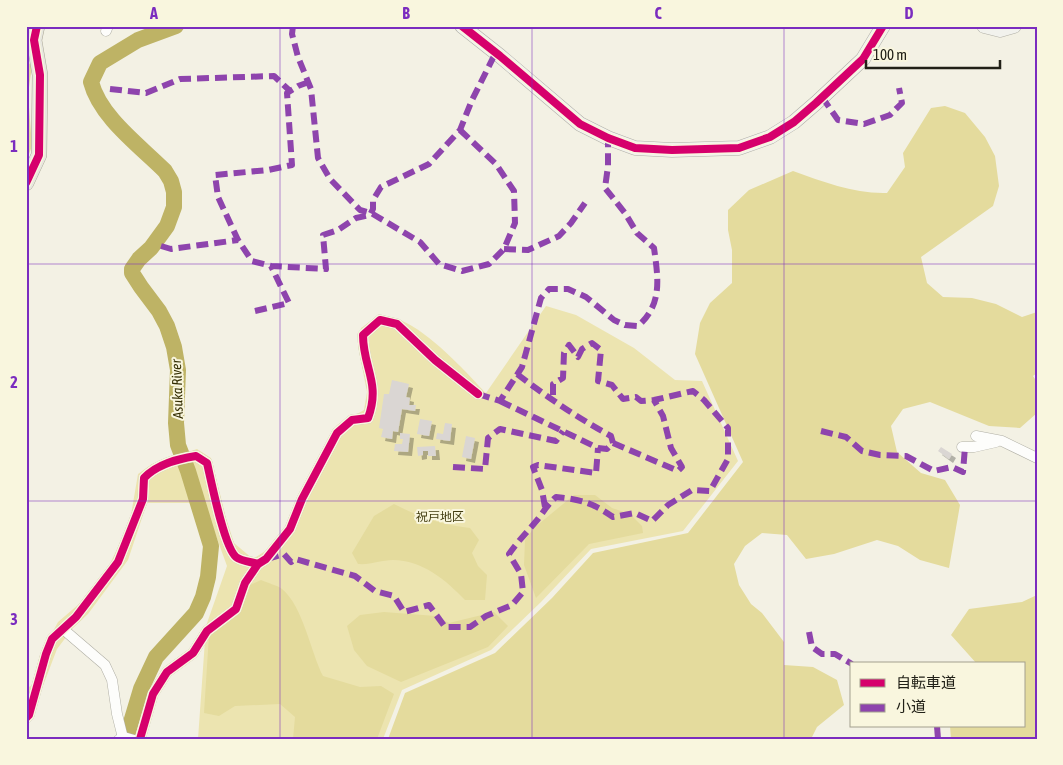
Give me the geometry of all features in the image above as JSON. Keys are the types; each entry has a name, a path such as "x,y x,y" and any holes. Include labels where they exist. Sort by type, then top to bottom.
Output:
{"main road":[{"path":"26,183 39,154 40,75 34,40 37,26"}],"street":[{"path":"462,26 580,124 608,138 636,148 672,150 739,148 770,137 794,122 863,59 883,26"},
{"path":"984,26 1000,30 1014,26"},
{"path":"140,739 153,694 167,672 193,653 208,631 236,609 245,583 258,564 266,559 290,529 302,499 337,434 352,420 368,418 373,393 372,380 363,353 362,335 380,320 397,324 435,360 478,394"},
{"path":"976,436 1002,441 1037,458"},
{"path":"962,447 974,447 1002,441"},
{"path":"26,718 29,715 46,654 52,640 82,610 118,562 143,499 144,478 152,470 178,459 196,456 207,463 221,526 232,551 236,556 258,564"},
{"path":"63,629 105,665 112,680 119,736"}],"lane":[{"path":"119,736 140,739"}],"green space":[{"name":"祝戸地区","path":"546,306 576,315 634,348 675,380 702,381 738,461 683,531 591,549 541,602 491,650 402,690 383,739 198,739 206,626 227,566 204,503 147,503 128,560 88,614 73,628 57,649 33,712 26,722 26,689 32,685 40,655 58,622 79,604 110,564 130,521 138,474 152,464 197,449 211,458 234,543 253,559 267,550 284,529 337,425 364,410 367,392 358,346 361,328 377,317 390,317 405,322 421,332 451,357 486,393"}],"shaded area":[{"path":"27,61 32,66 28,94 32,146 26,162"},
{"path":"945,106 965,113 985,137 995,156 999,186 993,206 921,257 927,283 943,297 972,298 996,304 1022,317 1037,312 1037,373 1033,376 1037,382 1037,413 1020,428 989,426 930,402 903,409 891,426 897,452 921,473 945,480 960,505 949,568 920,560 898,546 877,540 834,554 806,559 787,535 762,533 745,546 734,564 739,585 751,604 762,613 784,642 784,665 813,667 837,680 844,705 817,727 811,739 388,739 405,693 495,653 552,598 593,553 688,533 743,462 695,354 700,323 710,303 732,283 732,250 728,230 728,210 749,190 793,171 863,192 887,193 905,167 903,153 931,108"},
{"path":"574,495 595,495 612,508 630,514 642,526 643,533 589,544 536,598 524,565 525,540 534,528"},
{"path":"394,504 431,520 470,528 479,540 472,553 478,566 487,575 485,600 465,600 433,572 414,563 393,560 358,564 352,553 374,516"},
{"path":"261,580 282,589 296,607 323,676 360,687 381,686 394,694 377,739 293,739 295,717 280,704 235,706 219,716 204,713 209,635 239,613 250,585"},
{"path":"1037,595 1037,739 951,739 950,728 1026,728 1026,662 975,662 951,635 969,609 1022,602"},
{"path":"384,612 436,616 449,623 494,612 508,626 488,647 401,682 367,666 354,650 347,626 360,615"}],"building":[{"path":"392,380 409,384 406,397 410,398 409,405 416,405 415,411 402,409 398,432 393,431 392,439 381,437 383,429 379,428 384,394 389,394"},
{"path":"420,419 432,421 429,436 417,434"},
{"path":"445,423 452,424 450,441 436,439 437,433 443,434"},
{"path":"400,433 410,434 408,452 394,451 395,444 402,444 403,439 400,439"},
{"path":"466,436 475,438 471,459 462,457"},
{"path":"435,446 436,456 428,456 428,451 423,451 423,455 418,456 417,447"},
{"path":"941,447 952,454 949,459 938,451"}],"waterway":[{"name":"Asuka River","path":"126,739 141,689 156,657 196,613 203,597 208,577 211,546 178,445 176,423 178,370 174,347 167,326 159,311 132,273 132,269 139,259 151,248 167,226 174,207 174,192 171,181 165,171 112,119 96,95 91,82 100,63 138,40 176,26"}],"marked path":[{"path":"293,26 292,34 298,57 311,89 318,158 330,179 360,210 371,213 420,242 439,264 462,271 489,264 504,249 515,223 514,191 496,164 460,130"},
{"path":"309,82 287,93 292,165 268,170 215,175 218,197 238,240 252,261 271,266 326,269 323,235 338,230 356,218 370,215 373,209 373,200 381,187 429,164 460,130 472,100 496,52"},
{"path":"110,89 146,93 180,79 274,76 290,91"},
{"path":"822,97 838,120 864,124 890,115 902,103 899,88"},
{"path":"478,394 500,401 522,367 541,298 549,289 568,289 586,297 614,320 625,325 638,326 652,309 657,290 654,248 637,233 625,213 605,188 608,166 608,138"},
{"path":"504,249 528,250 559,236 585,203"},
{"path":"161,246 171,249 238,240"},
{"path":"255,311 289,303 271,266"},
{"path":"267,559 284,554 291,562 295,559 355,576 375,591 394,596 404,612 429,605 445,627 470,627 486,616 512,605 523,592 521,574 509,554 556,497 586,502 613,517 635,513 652,521 668,505 692,490 710,491 728,459 728,428 704,400 693,391 654,400 641,401 636,397 623,399 612,385 598,381 601,350 592,343 582,349 578,357 569,345 564,353 563,378 553,384 553,400"},
{"path":"500,401 598,448 607,449 613,443 611,436 563,407 517,374"},
{"path":"613,443 678,471 682,467 671,448 663,416 654,400"},
{"path":"453,467 485,469 488,438 500,429 556,441 563,431"},
{"path":"821,431 846,437 862,451 880,455 906,456 934,471 952,467 963,472 965,447"},
{"path":"545,507 542,490 533,467 538,465 596,473 598,448"},
{"path":"809,632 812,647 822,654 835,654 850,663"},
{"path":"937,728 938,739"}],"cycle path":[{"path":"26,183 39,155 40,75 34,40 37,26"},
{"path":"462,26 580,124 608,138 635,148 672,150 739,148 770,137 794,122 863,59 883,26"},
{"path":"140,739 153,694 167,672 193,653 207,631 236,609 245,583 258,564 266,559 290,529 302,499 337,433 352,420 368,418 373,395 363,335 380,320 397,324 435,360 478,394"},
{"path":"26,718 29,715 52,639 76,617 118,562 143,499 144,478 155,469 175,461 196,456 207,463 218,513 231,551 238,558 258,564"}]}
